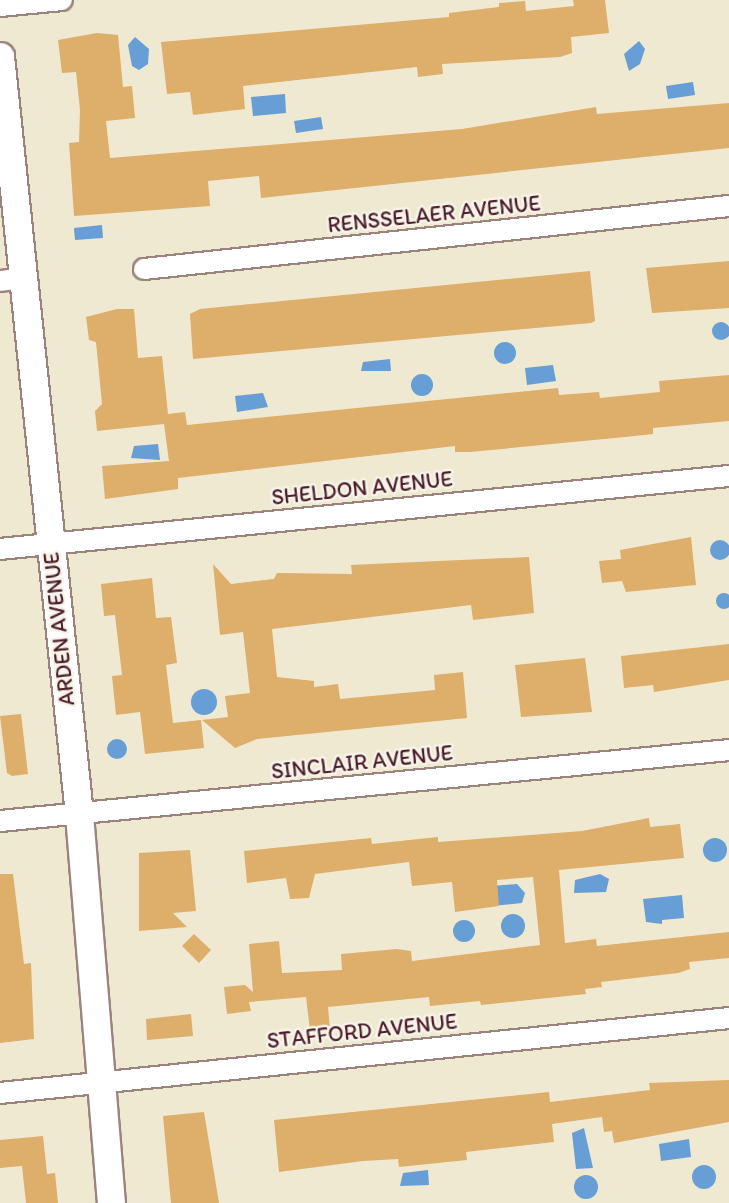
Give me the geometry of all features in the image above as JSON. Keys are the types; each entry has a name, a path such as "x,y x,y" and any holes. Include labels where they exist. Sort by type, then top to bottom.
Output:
{"street":[{"path":"0,6 62,0"},
{"name":"ARDEN AVENUE","path":"0,56 12,279 49,544 79,814 111,1203"},
{"name":"RENSSELAER AVENUE","path":"144,269 729,206"},
{"name":"SHELDON AVENUE","path":"0,549 729,476"},
{"name":"SINCLAIR AVENUE","path":"0,821 729,750"},
{"name":"STAFFORD AVENUE","path":"0,1093 729,1018"}],"water":[{"path":"135,37 149,49 148,64 139,70 132,66 128,45"},
{"path":"639,41 645,49 640,64 629,71 624,54"},
{"path":"693,82 695,95 668,99 666,86"},
{"path":"285,94 286,113 253,116 251,97"},
{"path":"321,117 323,129 296,133 294,121"},
{"path":"102,225 103,238 75,240 74,228"},
{"path":"721,322 727,325 730,331 727,337 721,340 715,337 712,331 715,325"},
{"path":"505,342 513,345 516,353 513,361 505,364 497,361 494,353 497,345"},
{"path":"390,359 391,371 361,371 363,362"},
{"path":"553,365 556,381 527,385 525,368"},
{"path":"422,374 432,381 433,385 426,395 422,396 412,389 411,385 418,375"},
{"path":"263,393 268,407 237,412 235,396"},
{"path":"158,444 160,460 131,458 134,446"},
{"path":"720,540 727,543 730,550 727,557 720,560 713,557 710,550 713,543"},
{"path":"721,593 727,593 732,601 730,607 721,609 716,604 716,598"},
{"path":"204,689 213,693 217,702 213,711 204,715 195,711 191,702 195,693"},
{"path":"117,739 124,742 127,749 124,756 117,759 110,756 107,749 110,742"},
{"path":"715,838 720,839 726,845 726,855 720,861 715,862 710,861 704,855 703,850 704,845 710,839"},
{"path":"600,874 609,879 606,892 574,893 575,880"},
{"path":"517,884 525,893 522,903 492,906 492,886"},
{"path":"682,895 684,918 662,920 662,924 646,922 643,899"},
{"path":"513,914 522,917 525,926 522,935 513,938 504,935 501,926 504,917"},
{"path":"460,920 468,920 475,927 475,935 468,942 460,942 453,935 453,927"},
{"path":"584,1128 593,1168 576,1169 572,1133"},
{"path":"689,1139 691,1157 661,1161 659,1144"},
{"path":"704,1165 709,1166 715,1172 715,1182 709,1188 704,1189 699,1188 693,1182 692,1177 693,1172 699,1166"},
{"path":"428,1170 429,1185 400,1186 403,1173"},
{"path":"586,1175 595,1178 598,1187 595,1196 586,1199 577,1196 574,1187 577,1178"}],"building":[{"path":"573,0 605,0 609,33 571,37 572,53 560,57 442,64 443,74 418,77 417,67 243,86 245,109 193,115 190,92 167,94 161,42 449,17 449,13 499,7 499,3 525,1 526,11 574,6"},
{"path":"97,33 118,35 123,87 132,86 135,118 106,121 110,158 462,129 596,107 597,114 729,103 729,148 261,198 259,176 208,181 210,206 74,216 69,143 79,142 80,110 76,72 62,73 58,40"},
{"path":"729,261 729,308 652,313 646,268"},
{"path":"590,271 595,321 591,323 193,359 190,314 200,309"},
{"path":"117,309 134,309 138,358 162,356 168,414 185,412 187,425 558,388 559,395 599,392 600,398 660,392 659,381 729,375 729,421 653,428 653,434 625,437 470,452 455,452 455,446 178,478 178,489 105,499 102,466 169,461 164,424 97,431 95,411 102,404 96,342 89,340 86,317"},
{"path":"691,537 696,585 626,592 622,581 602,583 599,561 621,559 620,550"},
{"path":"529,557 534,613 473,620 471,605 272,629 277,677 314,681 314,687 338,684 340,699 435,690 434,675 463,672 467,718 257,739 235,748 202,720 228,717 225,696 250,693 243,632 220,635 213,564 231,584 274,579 277,573 352,574 351,565"},
{"path":"152,578 156,618 171,617 177,663 166,665 173,723 201,720 204,748 145,754 140,712 116,715 112,676 122,675 115,615 104,616 101,584"},
{"path":"729,644 729,680 654,692 653,685 624,688 621,656"},
{"path":"585,658 592,712 521,717 515,665"},
{"path":"21,714 28,774 12,776 7,773 0,716"},
{"path":"649,818 650,827 680,824 684,858 559,870 565,943 596,939 597,946 729,932 729,958 689,962 690,969 678,973 601,982 602,987 585,989 586,994 481,1005 480,1001 430,1006 429,997 328,1007 330,1029 310,1030 306,997 249,1002 251,1011 227,1014 224,987 245,985 253,992 249,944 279,941 282,973 342,970 341,954 397,949 411,951 412,961 540,945 533,877 497,880 499,906 455,912 452,882 412,886 409,862 315,874 309,898 290,899 286,878 247,883 244,851 371,838 372,844 438,837 438,842 582,831"},
{"path":"190,850 196,911 173,913 187,927 139,931 139,853"},
{"path":"0,874 13,874 24,964 31,963 34,1039 0,1043"},
{"path":"194,934 211,950 199,963 182,946"},
{"path":"191,1014 193,1036 147,1040 146,1019"},
{"path":"729,1080 729,1122 614,1143 612,1131 604,1132 602,1117 552,1124 554,1142 466,1152 467,1160 399,1167 398,1159 363,1161 279,1172 274,1120 549,1092 550,1102 650,1090 649,1083"},
{"path":"204,1112 219,1203 171,1203 163,1116"},
{"path":"43,1136 47,1174 55,1173 58,1203 26,1203 22,1166 0,1168 0,1140"}]}
